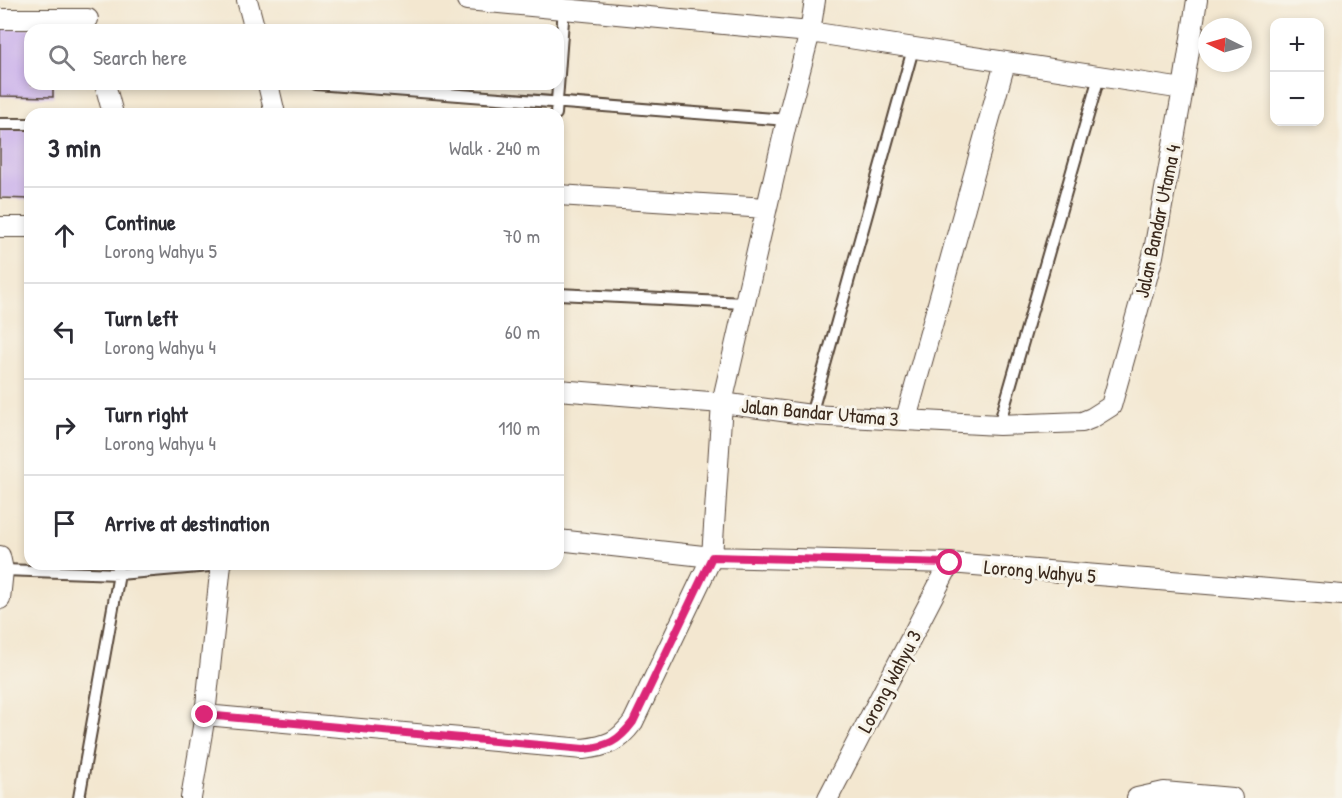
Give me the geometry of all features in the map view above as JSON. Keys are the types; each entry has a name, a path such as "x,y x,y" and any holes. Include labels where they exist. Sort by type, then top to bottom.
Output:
{"street":[{"path":"83,0 89,24"},
{"path":"247,0 253,24"},
{"path":"467,0 810,32 1183,89"},
{"path":"205,715 584,749 604,746 622,736 633,722 712,557 722,403 787,120 810,32 815,0"},
{"name":"Jalan Bandar Utama 4","path":"1082,422 1111,406 1153,255 1197,0"},
{"path":"0,19 74,24"},
{"path":"906,419 1005,63"},
{"path":"106,90 111,108"},
{"path":"269,90 274,108"},
{"path":"564,195 767,208"},
{"path":"0,227 24,227"},
{"name":"Jalan Bandar Utama 3","path":"564,390 722,403 811,415 999,425 1082,422"},
{"name":"Lorong Wahyu 5","path":"564,541 712,557 950,563 1342,595"},
{"path":"0,599 2,563"},
{"name":"Lorong Wahyu 3","path":"828,798 950,563"},
{"path":"191,798 205,715 220,570"},
{"path":"1137,798 1164,792 1232,798"}],"lane":[{"path":"563,24 564,8"},
{"path":"811,415 913,49"},
{"path":"999,425 1099,77"},
{"path":"396,90 787,120"},
{"path":"556,108 558,90"},
{"path":"0,124 24,124"},
{"path":"564,294 744,303"},
{"path":"2,563 24,564"},
{"path":"79,798 118,570"}],"building":[{"path":"0,28 24,28 24,90 53,90 53,97 0,96"},
{"path":"0,129 24,130 24,199 0,198"}],"route":[{"path":"205,715 584,749 604,746 622,736 633,722 712,557 950,563"}]}
